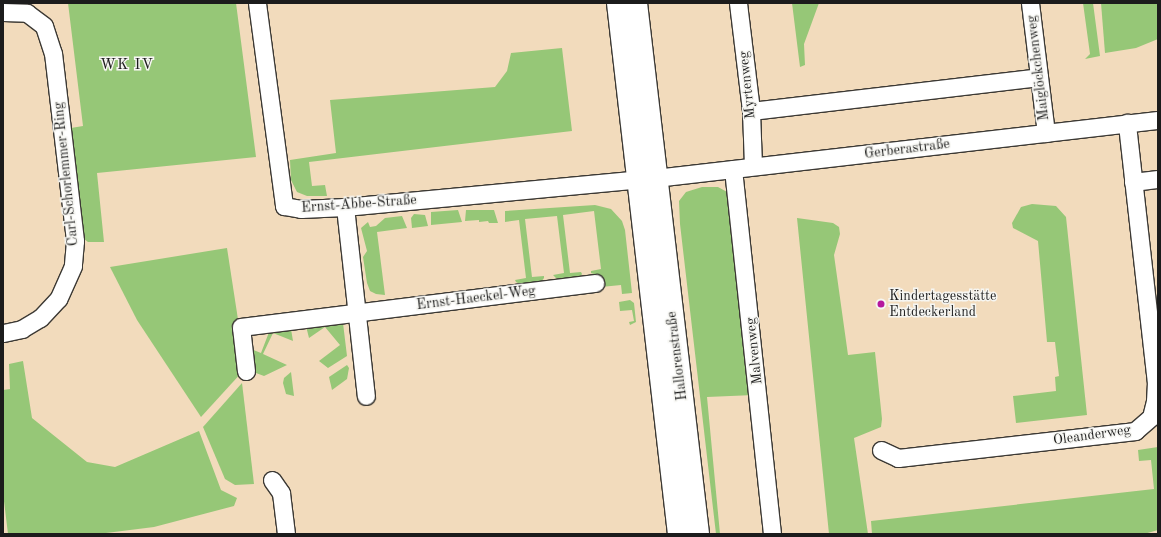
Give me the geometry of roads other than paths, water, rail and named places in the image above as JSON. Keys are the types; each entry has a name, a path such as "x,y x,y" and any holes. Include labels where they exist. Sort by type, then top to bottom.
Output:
{"street":[{"name":"Ernst-Abbe-Straße","path":"257,3 284,206 301,209 345,207 647,179"},
{"name":"Hallorenstraße","path":"618,3 647,179 698,534"},
{"name":"Hallorenstraße","path":"636,3 647,179 679,534"},
{"name":"Myrtenweg","path":"738,3 751,111 753,166"},
{"name":"Maiglöckchenweg","path":"1030,3 1046,133"},
{"name":"Carl-Schorlemmer-Ring","path":"3,12 27,13 44,26 53,53 74,241 73,266 58,299 40,318 22,329 3,333"},
{"path":"751,111 1039,77"},
{"name":"Gerberastraße","path":"647,179 1158,120"},
{"name":"Oleanderweg","path":"881,450 898,458 1135,431 1150,417 1155,401 1156,383 1127,123"},
{"name":"Malvenweg","path":"733,169 772,534"},
{"path":"1133,182 1158,179"},
{"path":"345,207 358,312 366,396"},
{"name":"Ernst-Haeckel-Weg","path":"246,371 240,327 595,283"},
{"path":"272,480 281,493 286,534"}],"place":[{"name":"Kindertagesstätte Entdeckerland","path":"881,304"}],"district":[{"name":"WK IV","path":"127,66"}]}
